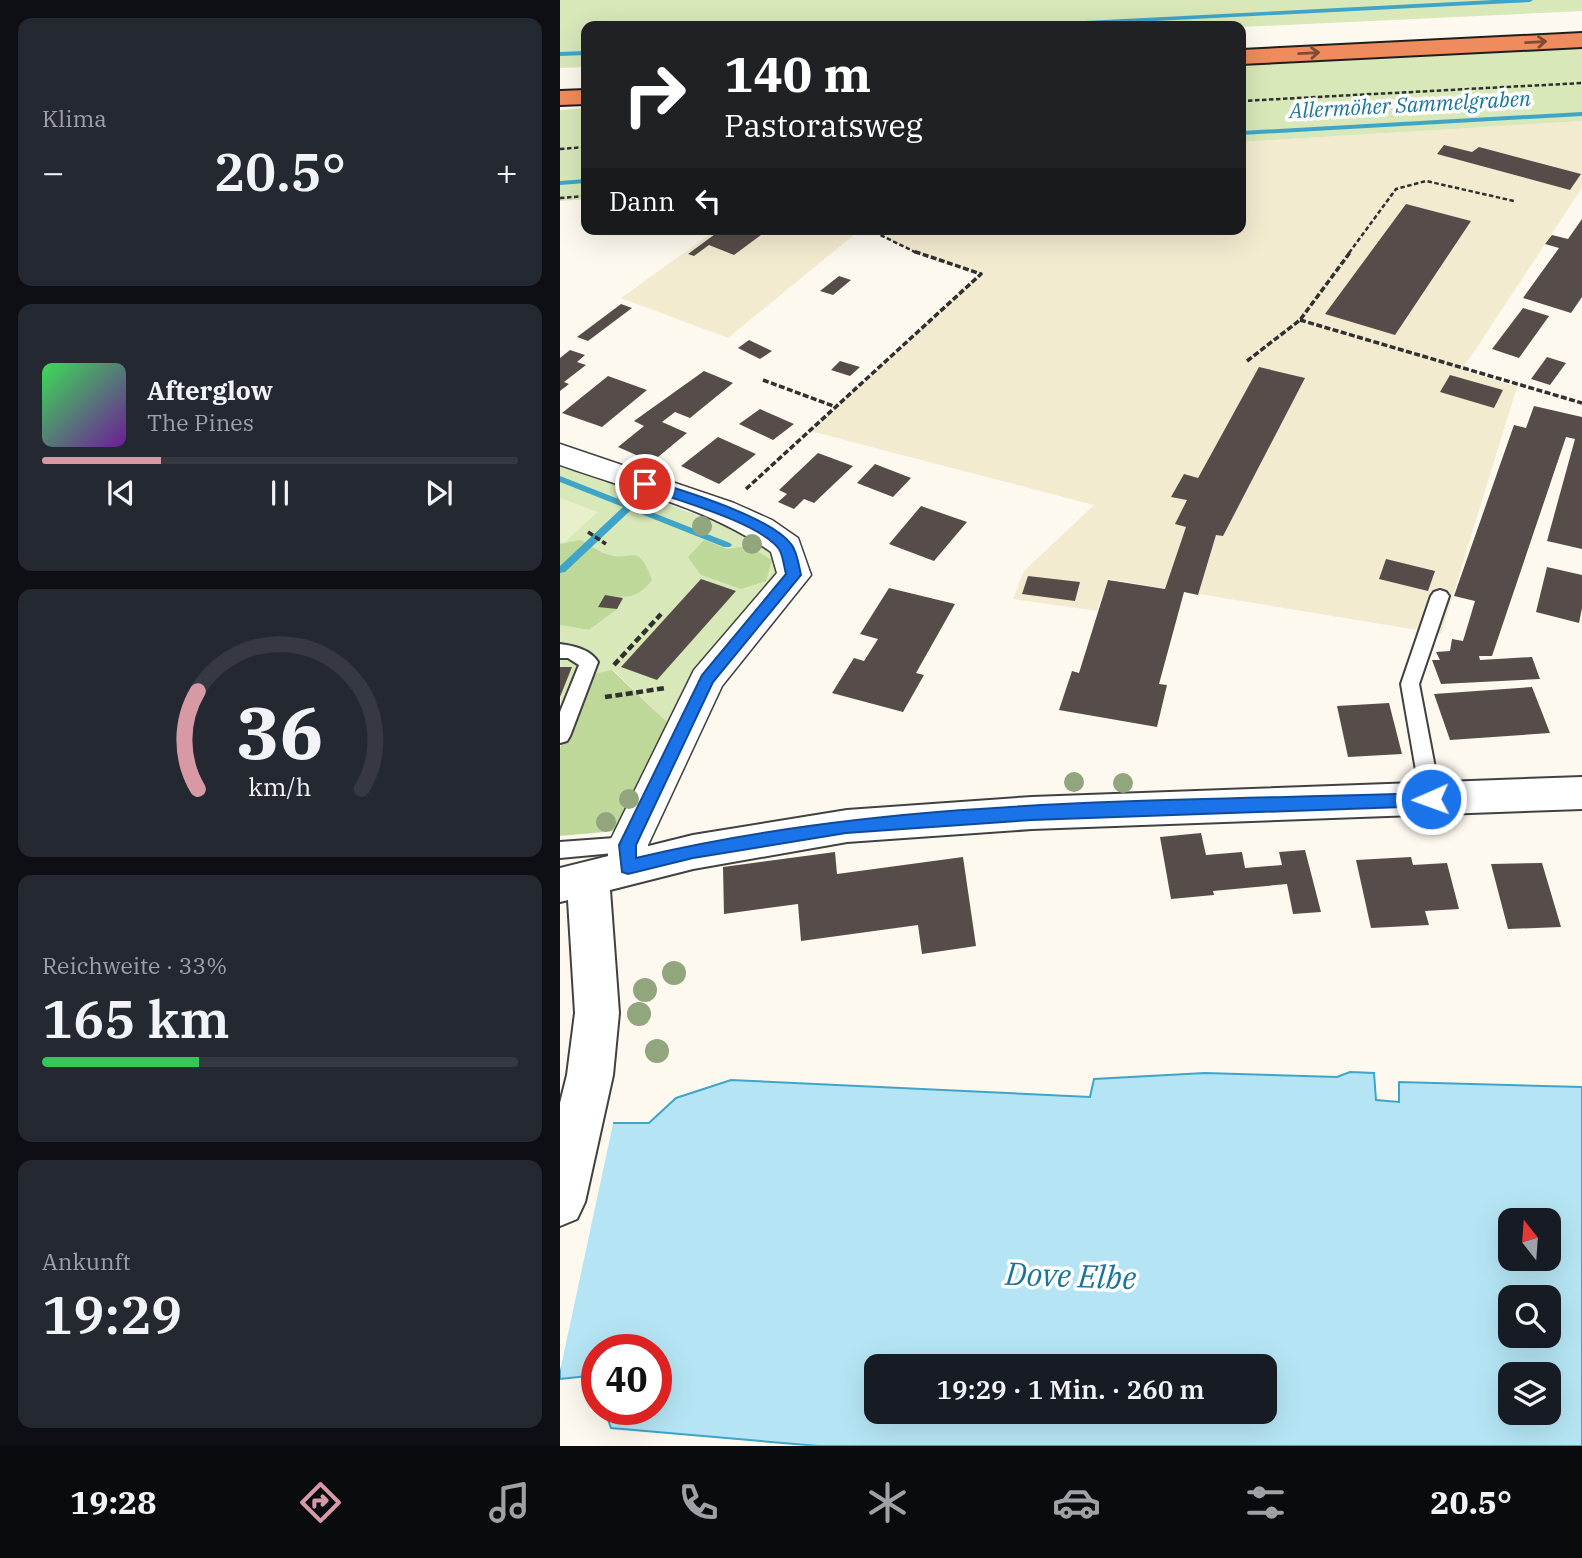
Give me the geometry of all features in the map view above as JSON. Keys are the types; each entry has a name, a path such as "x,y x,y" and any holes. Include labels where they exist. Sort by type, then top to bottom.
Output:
{"highway":[{"path":"1246,39 1582,22"},
{"path":"1246,57 1582,40"},
{"path":"560,80 581,78"},
{"path":"560,98 581,97"}],"street":[{"path":"560,454 723,511 760,527 786,547 794,575 707,679 593,865 597,1013 590,1075 560,1202"},
{"path":"593,865 693,852 846,826 1032,813 1582,793"}],"lane":[{"path":"1431,799 1410,684 1440,596"},
{"path":"560,651 572,652 589,662 560,736"}],"path":[{"path":"1246,101 1582,83"},
{"path":"560,149 581,147"},
{"path":"1247,361 1300,320 1396,189 1426,181 1514,201"},
{"path":"560,198 581,196"},
{"path":"723,511 981,274 916,253 880,235"},
{"path":"1300,320 1582,403"},
{"path":"763,380 836,407"},
{"path":"587,532 606,544"},
{"path":"615,664 661,614"},
{"path":"573,702 666,688 682,671 707,679"}],"shaded area":[{"path":"1582,121 1582,188 1462,370 1517,387 1441,634 1108,579 1097,611 1013,599 1024,571 1094,505 810,431 980,274 917,253 880,235 1246,235 1246,142"},
{"path":"709,235 854,235 728,338 621,298"}],"green space":[{"path":"560,0 1582,0 1582,11 1246,27 1246,21 581,21 581,67 560,68"},
{"path":"1582,48 1582,121 1246,142 1246,64"},
{"path":"581,108 581,199 560,201 560,110"},
{"path":"560,462 761,540 778,557 779,576 668,723 613,670 561,748 560,625 589,630 615,609 598,607 560,575"},
{"path":"560,498 598,512 564,543 560,542"},
{"path":"581,540 606,554 638,556 652,580 642,591 632,596 605,595 598,606 617,609 589,630 560,625 560,544"},
{"path":"704,540 727,549 749,546 772,560 766,581 741,589 701,575 688,557"},
{"path":"612,670 668,723 616,831 560,836 560,748 589,675"}],"water":[{"name":"Dove Elbe","path":"1350,1072 1374,1073 1376,1100 1399,1102 1399,1082 1582,1087 1582,1446 818,1446 611,1428 610,1425 672,1425 672,1334 581,1334 581,1377 560,1379 560,1114 613,1123 649,1123 676,1098 731,1080 1090,1097 1094,1079 1205,1073 1337,1077"}],"pier":[{"path":"560,1110 614,1119 560,1371"}],"building":[{"path":"1444,145 1472,152 1479,147 1581,174 1570,190 1437,154"},
{"path":"1406,204 1471,221 1395,335 1325,314"},
{"path":"1582,219 1582,297 1571,313 1523,298 1559,248 1545,244 1552,235 1568,239"},
{"path":"714,235 761,235 734,255 709,245 694,256 688,254"},
{"path":"839,276 851,280 833,295 820,291"},
{"path":"621,304 632,308 588,341 577,337"},
{"path":"1523,308 1549,316 1519,358 1492,349"},
{"path":"749,340 772,351 760,359 738,348"},
{"path":"570,350 585,355 577,362 586,365 564,382 569,384 560,391 560,358"},
{"path":"1547,357 1566,363 1550,385 1531,379"},
{"path":"840,361 860,367 850,376 831,370"},
{"path":"1259,367 1305,378 1223,536 1216,535 1198,595 1184,592 1159,684 1167,685 1157,727 1059,710 1072,671 1079,673 1108,580 1165,589 1186,527 1175,524 1187,500 1171,497 1184,474 1198,478"},
{"path":"704,371 733,383 690,418 675,412 662,422 687,433 652,462 618,447 644,426 634,421"},
{"path":"1450,375 1503,390 1494,408 1440,392"},
{"path":"608,376 647,390 602,427 562,413"},
{"path":"1534,406 1582,417 1582,549 1547,541 1575,439 1566,437 1492,656 1479,656 1480,660 1532,657 1540,679 1441,684 1432,660 1440,660 1436,652 1450,651 1452,639 1463,641 1475,601 1454,596 1514,425 1526,428"},
{"path":"760,409 794,424 773,440 739,424"},
{"path":"718,437 756,454 719,484 681,466"},
{"path":"818,453 853,466 814,503 804,499 794,509 778,502 787,494 779,490"},
{"path":"875,464 911,478 893,497 857,483"},
{"path":"921,506 967,522 934,561 889,544"},
{"path":"1386,559 1435,571 1428,591 1379,579"},
{"path":"1547,567 1582,575 1579,623 1536,612"},
{"path":"1028,576 1080,582 1075,601 1022,594"},
{"path":"701,579 736,591 657,680 621,667"},
{"path":"889,588 955,604 916,673 924,675 903,712 832,693 854,658 864,661 878,639 860,634"},
{"path":"605,595 623,598 617,609 598,607"},
{"path":"560,667 572,667 560,697"},
{"path":"1532,687 1550,733 1450,740 1434,694"},
{"path":"1389,703 1402,754 1348,757 1337,706"},
{"path":"1201,833 1206,855 1242,852 1245,868 1282,865 1279,852 1305,850 1321,912 1293,914 1287,884 1213,891 1214,895 1171,899 1160,837"},
{"path":"835,852 837,874 963,857 976,946 922,954 918,925 801,941 798,904 724,914 723,867"},
{"path":"1411,857 1413,865 1447,863 1459,909 1425,911 1429,925 1371,928 1356,860"},
{"path":"1542,863 1561,927 1508,929 1491,864"}],"waterway":[{"path":"1123,21 1530,0"},
{"path":"560,54 581,53"},
{"name":"Allermöher Sammelgraben","path":"1246,133 1582,114"},
{"name":"Allermöher Sammelgraben","path":"560,183 581,181"},
{"path":"560,479 630,506"},
{"path":"562,570 630,506"},
{"path":"630,506 727,545"}],"route":[{"path":"645,484 760,527 786,547 794,575 707,679 628,845 628,867 693,852 846,826 1032,813 1431,799"}]}
